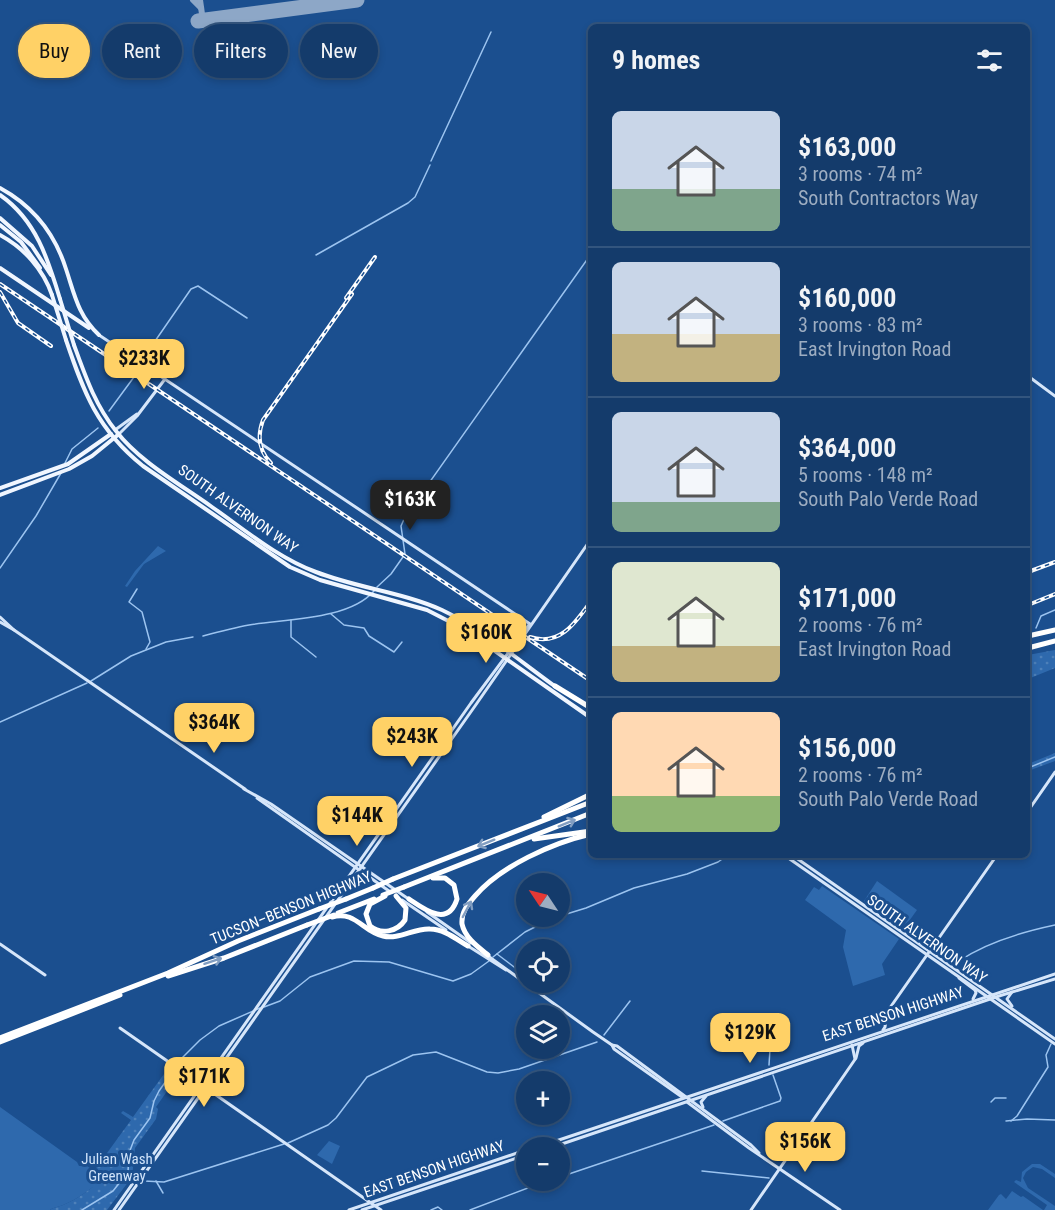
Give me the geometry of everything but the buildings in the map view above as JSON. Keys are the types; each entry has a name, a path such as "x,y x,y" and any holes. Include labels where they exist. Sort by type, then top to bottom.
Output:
{"highway":[{"path":"1030,636 1055,630"},
{"path":"1030,647 1055,641"},
{"path":"555,686 588,708"},
{"path":"517,831 588,796"},
{"name":"TUCSON–BENSON HIGHWAY","path":"0,1040 168,973 238,941 588,803"},
{"name":"TUCSON–BENSON HIGHWAY","path":"96,1002 307,926 588,814"},
{"path":"454,868 533,839 588,832"},
{"path":"487,957 468,937 463,925 464,910 476,895 493,877 512,865 588,833"},
{"path":"409,899 430,912 438,914 451,910 457,899 455,887 447,878 434,878 411,884"},
{"path":"384,896 372,903 366,912 369,924 381,931 396,929 405,920 405,907 396,896"},
{"path":"333,916 350,916 376,934 387,937 424,929 435,929 468,946"}],"main road":[{"path":"0,188 29,209 50,233 60,253 80,313 86,323 99,335"},
{"name":"SOUTH ALVERNON WAY","path":"0,195 18,209 35,232 50,265 74,345 95,398 117,432 150,462 284,557 315,572 414,600 446,612 588,716"},
{"path":"0,218 32,246 47,267 56,287"},
{"path":"0,225 26,248 46,279"},
{"name":"SOUTH ALVERNON WAY","path":"0,235 23,251 46,279 84,392 95,414 112,436 144,467 277,560 313,577 439,615 555,686"},
{"path":"0,268 531,624"},
{"path":"1030,377 1055,396"},
{"path":"0,488 60,468 112,436 139,413 165,379"},
{"path":"0,495 65,471 92,456 112,436"},
{"path":"114,1210 132,1183 142,1178 258,1005 588,543"},
{"path":"0,617 14,630"},
{"path":"520,618 524,623 524,630"},
{"path":"0,622 612,1045 617,1046 746,1146 840,1210"},
{"path":"508,656 524,630 531,624"},
{"path":"1030,808 1055,772"},
{"path":"244,789 360,865 487,957"},
{"path":"279,813 299,823"},
{"name":"SOUTH ALVERNON WAY","path":"788,858 1055,1039"},
{"name":"SOUTH ALVERNON WAY","path":"796,858 989,994 990,998 1055,1044"},
{"path":"881,1031 885,1027 887,1012 995,858"},
{"path":"119,1210 137,1181 267,1000 357,869"},
{"path":"0,944 45,975"},
{"path":"946,967 975,990 972,1000"},
{"name":"EAST BENSON HIGHWAY","path":"570,1140 666,1103 864,1041 989,994 1055,974"},
{"name":"EAST BENSON HIGHWAY","path":"570,1137 692,1100 892,1027 1055,979"},
{"path":"1012,992 1008,996 1008,1002 1029,1020"},
{"path":"885,1020 892,1027"},
{"path":"120,1028 381,1210"},
{"path":"751,1210 854,1061 859,1046 864,1041"},
{"path":"852,1043 854,1061"},
{"path":"612,1045 614,1049 668,1087 692,1100 759,1153"},
{"path":"666,1103 674,1096 668,1087"},
{"path":"704,1109 701,1100 711,1093"},
{"name":"EAST BENSON HIGHWAY","path":"349,1210 516,1153"},
{"name":"EAST BENSON HIGHWAY","path":"362,1210 516,1158"}],"green space":[{"path":"158,546 166,551 144,564 127,587 125,586 135,571"},
{"path":"1055,650 1055,668 1030,678 1030,655"},
{"path":"1055,753 1055,761 1030,770 1030,763"},
{"path":"877,881 917,910 904,928 864,901"},
{"path":"822,886 899,939 882,964 885,975 853,986 843,947 846,930 805,900 814,887 819,890"},
{"name":"Julian Wash Greenway","path":"169,1067 179,1074 156,1107 158,1109 156,1119 135,1148 132,1177 107,1210 50,1210 74,1200 104,1178 94,1171 131,1120 121,1113 123,1111 133,1117"},
{"path":"0,1107 77,1162 79,1166 87,1166 105,1178 74,1200 50,1210 0,1210"},
{"path":"329,1141 340,1146 332,1164 317,1155"},
{"path":"1032,1164 1040,1164 1055,1174 1055,1178 1042,1169 1033,1167 1026,1172 1023,1178 1028,1188 1055,1206 1055,1210 1044,1210 1047,1205 1014,1182 1016,1180 1021,1182 1022,1172"},
{"path":"1012,1191 1043,1210 988,1210 999,1195 1001,1194 1006,1199"}],"waterway":[{"path":"431,161 491,32"},
{"path":"316,255 408,203 415,197 430,165"},
{"path":"377,587 391,574 405,554 401,526 405,517 588,258"},
{"path":"142,360 191,289 198,286 247,318"},
{"path":"136,374 139,365"},
{"path":"109,411 134,377"},
{"path":"65,463 72,449 98,428"},
{"path":"0,568 36,516 61,473"},
{"path":"137,589 129,602 142,612 150,642 146,649"},
{"path":"203,636 249,625 333,613 363,601 374,591"},
{"path":"1036,628 1041,616 1055,610"},
{"path":"331,614 344,625 364,628 369,636 394,652 402,642"},
{"path":"291,620 291,637 316,657"},
{"path":"91,681 131,656 166,642 193,637"},
{"path":"0,722 87,683"},
{"path":"1030,767 1055,757"},
{"path":"570,913 634,888 687,874 724,858"},
{"path":"959,961 1005,938 1055,925"},
{"path":"493,957 535,927"},
{"path":"940,953 951,961"},
{"path":"497,954 516,968"},
{"path":"264,1007 280,1001 310,977 354,961 389,962 453,981 471,974 489,961"},
{"path":"604,1035 630,1001"},
{"path":"82,1210 113,1191 128,1172 129,1153 134,1140 150,1118 159,1091 183,1057 219,1026 260,1008"},
{"path":"288,1143 328,1125 367,1077 413,1055 436,1052 487,1072 498,1073 519,1069 597,1042"},
{"path":"1011,1121 1017,1116 1048,1067 1046,1055 1051,1044"},
{"path":"769,1065 770,1049"},
{"path":"723,1121 780,1101 773,1075"},
{"path":"991,1102 995,1098 1006,1098"},
{"path":"1006,1121 1055,1120"},
{"path":"570,1174 714,1125"},
{"path":"124,1180 164,1182 284,1144"},
{"path":"702,1171 769,1178"},
{"path":"156,1181 163,1193"},
{"path":"470,1210 520,1191"},
{"path":"431,1210 438,1207 442,1210"}],"taxiway":[{"path":"193,0 201,8"},
{"path":"200,0 203,21"}],"runway":[{"path":"198,21 357,0"}],"railway":[{"path":"346,298 375,257"},
{"path":"0,284 588,679"},
{"path":"0,292 18,323 51,346"},
{"path":"271,463 260,443 263,420 352,294"},
{"path":"1030,571 1055,562"},
{"path":"1030,604 1055,594"},
{"path":"530,637 550,639 559,636 573,624 588,605"}]}
